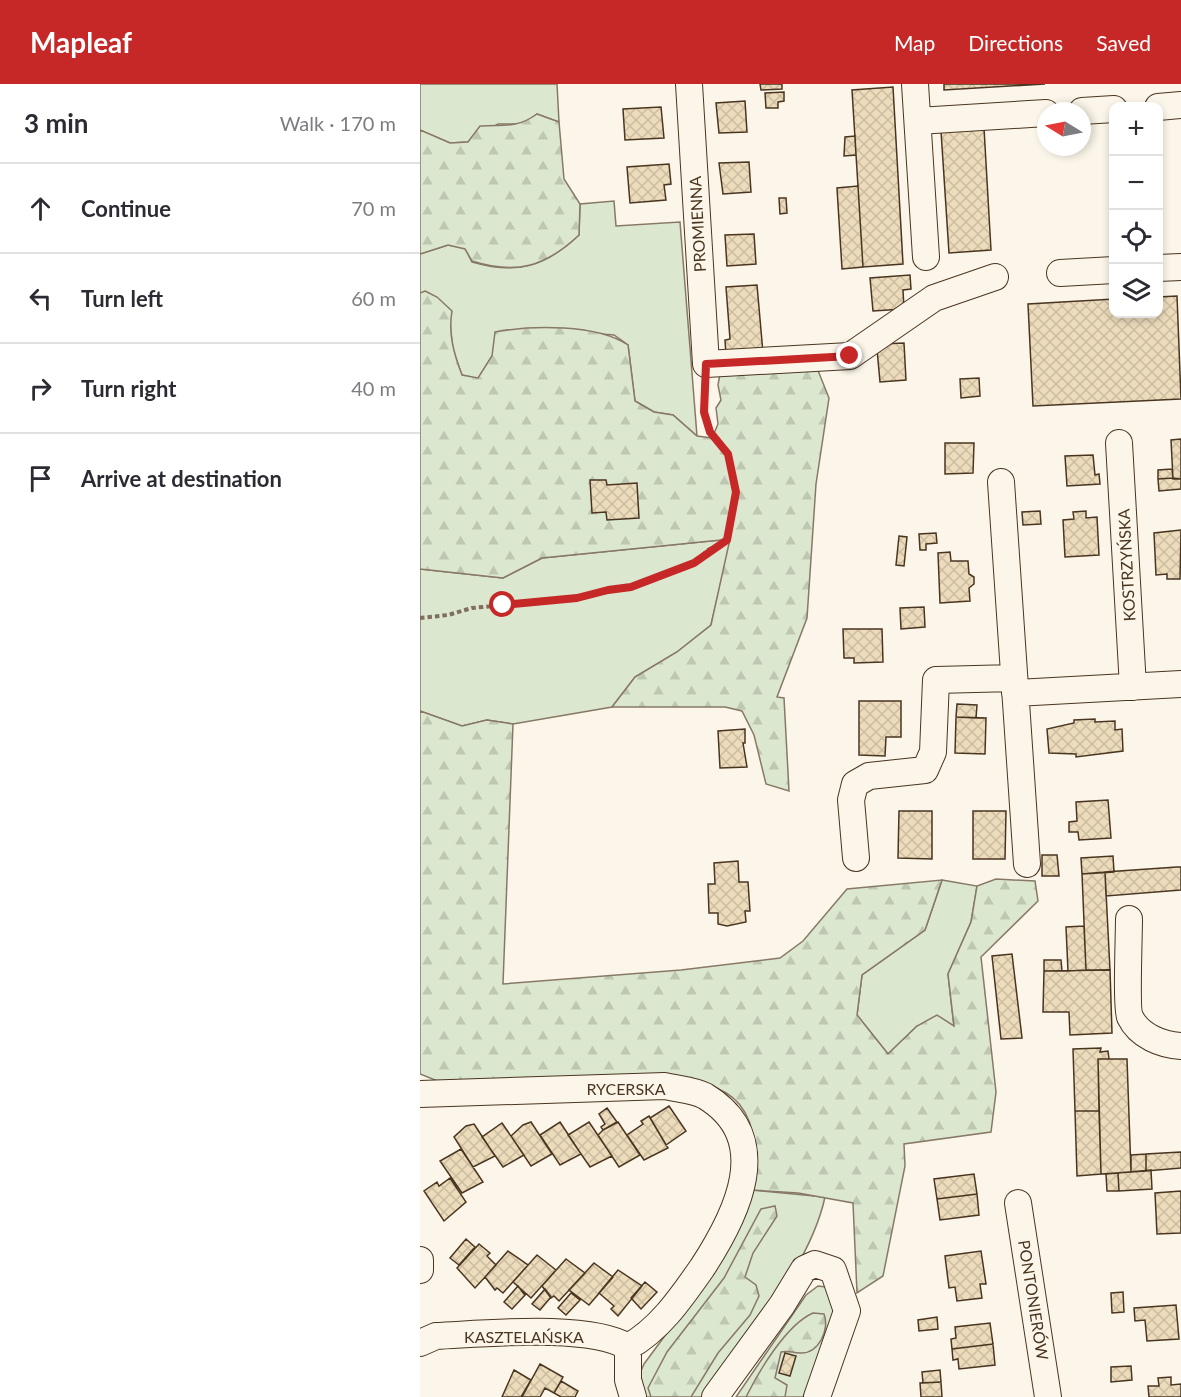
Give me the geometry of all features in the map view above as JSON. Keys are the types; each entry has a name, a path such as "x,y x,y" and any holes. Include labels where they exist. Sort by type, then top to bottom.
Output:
{"street":[{"name":"PROMIENNA","path":"689,84 706,364"},
{"path":"915,84 926,257"},
{"path":"1163,107 1181,105"},
{"path":"1091,110 1109,109"},
{"path":"918,121 1037,114"},
{"path":"1163,268 1181,267"},
{"path":"1060,273 1109,270"},
{"path":"706,364 850,356 934,298 995,277"},
{"name":"KOSTRZYŃSKA","path":"1119,443 1133,687"},
{"path":"1001,482 1027,864"},
{"path":"856,858 851,800 855,784 869,776 925,770 933,752 936,680 1015,686 1133,687 1181,684"},
{"path":"1129,919 1129,1016 1141,1032 1167,1046 1181,1046"},
{"name":"RYCERSKA","path":"420,1094 665,1086 703,1095 722,1109 739,1135 744,1157 744,1178 735,1212 719,1242 681,1299 645,1337 628,1347"},
{"name":"PONTONIERÓW","path":"1018,1203 1048,1397"},
{"path":"420,1260 420,1270"},
{"path":"716,1397 782,1305 804,1269 815,1264 833,1270 847,1311 817,1397"},
{"name":"KASZTELAŃSKA","path":"420,1343 436,1336 569,1334 608,1338 628,1347"},
{"path":"628,1347 628,1380 633,1397"}],"path":[{"path":"420,618 448,615 472,608 577,598 631,587 694,563 727,540 736,492 728,454 710,432 704,412 706,364"}],"green space":[{"path":"420,84 557,84 559,122 537,114 523,124 498,124 468,142 450,143 420,130"},
{"path":"537,114 559,122 564,179 580,204 579,235 554,255 542,261 516,267 502,267 472,261 465,249 448,245 420,254 420,130 450,143 468,142 480,126 516,124"},
{"path":"614,201 616,226 680,222 697,436 673,415 654,412 635,401 628,345 614,335 588,333 492,356 478,379 462,375 453,351 450,322 426,292 420,293 420,254 448,245 465,248 472,262 488,266 517,268 530,265 554,255 579,235 580,204"},
{"path":"425,291 437,297 452,311 452,344 462,375 478,378 492,356 495,332 527,328 564,328 599,333 628,345 635,401 654,412 673,415 697,436 712,438 718,424 716,408 721,400 718,385 721,368 817,368 829,398 816,484 807,618 777,697 784,698 789,791 766,784 754,735 742,711 725,707 612,707 635,677 677,652 711,625 730,539 542,558 503,578 420,569 420,293"},
{"path":"731,539 711,625 677,652 635,677 612,707 513,724 487,720 462,726 420,711 420,569 503,578 542,558"},
{"path":"420,711 462,726 487,720 513,724 503,984 681,970 780,958 803,941 847,889 942,880 925,930 862,975 857,1015 888,1054 917,1026 937,1015 954,1026 948,974 971,922 977,886 996,879 1035,881 1038,901 981,957 996,1092 991,1132 904,1144 905,1166 883,1276 857,1293 853,1203 798,1193 752,1190 755,1161 752,1131 740,1105 730,1095 716,1088 688,1083 450,1086 420,1074"},
{"path":"942,880 977,886 971,922 948,974 954,1027 917,1026 888,1054 857,1015 862,975 925,930"},
{"path":"752,1190 825,1197 806,1250 775,1302 705,1397 642,1397 640,1373 644,1364 681,1314"},
{"path":"775,1206 777,1216 753,1253 745,1277 756,1285 759,1296 750,1315 718,1353 691,1397 651,1397 648,1388 667,1352 724,1278 761,1209"},
{"path":"818,1286 826,1287 836,1300 830,1333 803,1397 736,1397 806,1295"},
{"path":"813,1313 824,1314 825,1320 824,1333 818,1345 807,1352 781,1352 775,1378 787,1385 785,1397 746,1397 783,1338"}],"building":[{"path":"760,84 782,84 782,89 761,90"},
{"path":"944,84 1045,84 944,90"},
{"path":"893,87 903,264 863,267 852,90"},
{"path":"784,92 784,101 778,102 778,108 766,108 765,93"},
{"path":"745,101 747,132 719,133 716,103"},
{"path":"661,107 664,138 625,140 623,109"},
{"path":"984,128 991,250 949,253 941,131"},
{"path":"855,136 856,155 844,156 845,137"},
{"path":"749,162 751,192 723,194 719,163"},
{"path":"669,164 671,184 664,185 666,200 630,203 627,167"},
{"path":"858,186 863,267 842,269 837,188"},
{"path":"779,198 786,198 787,213 780,214"},
{"path":"754,234 756,264 727,266 725,235"},
{"path":"910,275 911,289 903,290 904,309 873,311 870,278"},
{"path":"757,285 763,353 726,355 725,340 730,339 726,287"},
{"path":"1177,296 1181,399 1033,406 1028,304 1109,299 1109,318 1163,318 1163,297"},
{"path":"904,343 906,380 880,382 877,349 881,344"},
{"path":"979,378 980,396 961,398 960,379"},
{"path":"1181,439 1181,479 1173,479 1171,440"},
{"path":"945,443 974,443 973,473 945,474"},
{"path":"1093,455 1095,475 1099,474 1100,484 1067,486 1065,456"},
{"path":"1172,469 1173,478 1158,479 1158,470"},
{"path":"1158,479 1181,479 1181,489 1159,491"},
{"path":"590,480 606,480 607,485 637,483 639,518 607,520 606,512 592,513"},
{"path":"1040,511 1041,524 1023,525 1022,512"},
{"path":"1086,511 1086,518 1097,517 1099,555 1065,557 1063,520 1074,519 1073,512"},
{"path":"1181,530 1180,579 1167,579 1167,574 1156,575 1154,533"},
{"path":"936,533 937,543 926,544 926,550 920,550 919,534"},
{"path":"899,536 907,537 904,566 896,565"},
{"path":"950,552 951,561 968,561 969,574 974,577 974,584 969,588 970,601 940,603 938,553"},
{"path":"924,607 925,627 901,629 900,608"},
{"path":"843,629 882,629 883,662 854,663 854,658 844,658"},
{"path":"859,701 901,701 901,737 886,737 885,756 859,755"},
{"path":"957,704 977,705 976,718 956,717"},
{"path":"956,717 986,718 985,754 955,753"},
{"path":"1095,719 1095,722 1115,721 1115,730 1122,729 1123,751 1076,757 1076,754 1049,753 1047,729 1074,723 1074,720"},
{"path":"745,729 745,743 743,743 747,767 720,768 718,731"},
{"path":"1108,800 1111,838 1079,840 1078,832 1069,832 1069,822 1077,821 1076,802"},
{"path":"899,811 932,811 932,859 898,858"},
{"path":"973,811 1006,811 1005,859 973,859"},
{"path":"1042,855 1057,855 1059,876 1042,876"},
{"path":"1113,856 1114,872 1082,874 1081,858"},
{"path":"738,861 739,882 748,882 750,911 745,911 746,922 727,926 718,924 718,913 709,913 708,884 715,884 714,863"},
{"path":"1181,867 1181,890 1106,896 1105,872"},
{"path":"1105,872 1110,970 1086,970 1082,874"},
{"path":"1084,926 1086,970 1068,971 1066,927"},
{"path":"1012,954 1022,1038 1001,1039 992,956"},
{"path":"1044,960 1061,960 1062,971 1044,971"},
{"path":"1110,970 1112,1033 1070,1035 1069,1012 1043,1012 1044,971"},
{"path":"1101,1048 1100,1052 1108,1051 1109,1059 1098,1059 1099,1111 1075,1111 1073,1049"},
{"path":"1098,1059 1127,1059 1131,1172 1101,1174"},
{"path":"669,1106 686,1131 666,1145 650,1118"},
{"path":"607,1108 617,1122 603,1130 601,1127 605,1124 599,1114"},
{"path":"1075,1111 1099,1111 1101,1174 1077,1176"},
{"path":"649,1116 668,1148 644,1160 627,1135 643,1124 641,1121"},
{"path":"531,1122 552,1154 531,1166 511,1136 523,1125"},
{"path":"560,1122 581,1154 560,1165 540,1135"},
{"path":"589,1122 612,1156 590,1167 568,1135"},
{"path":"618,1122 640,1155 619,1167 598,1135"},
{"path":"502,1123 524,1155 503,1167 482,1137"},
{"path":"474,1124 495,1156 473,1167 454,1137 466,1126"},
{"path":"461,1149 483,1182 462,1193 440,1161"},
{"path":"1181,1152 1181,1168 1146,1171 1146,1154"},
{"path":"1146,1154 1146,1171 1131,1172 1131,1155"},
{"path":"1151,1170 1152,1189 1119,1191 1118,1173"},
{"path":"1118,1173 1119,1191 1107,1191 1106,1174"},
{"path":"974,1174 977,1194 937,1199 934,1179"},
{"path":"450,1178 466,1202 444,1221 424,1191 437,1182 439,1186"},
{"path":"1181,1191 1181,1233 1157,1234 1155,1193"},
{"path":"977,1194 979,1215 940,1220 937,1199"},
{"path":"466,1239 475,1247 459,1265 450,1258"},
{"path":"479,1244 490,1253 487,1256 496,1265 475,1288 457,1268"},
{"path":"508,1251 528,1265 503,1293 497,1288 495,1290 485,1277"},
{"path":"981,1251 986,1284 980,1284 982,1298 957,1301 955,1287 949,1288 945,1256"},
{"path":"537,1255 556,1270 531,1298 513,1282"},
{"path":"566,1259 585,1273 559,1301 554,1296 551,1298 542,1286"},
{"path":"594,1263 613,1277 589,1305 569,1290"},
{"path":"618,1270 642,1286 618,1316 611,1309 614,1306 599,1293"},
{"path":"645,1282 657,1292 641,1309 631,1298"},
{"path":"518,1286 526,1294 512,1309 504,1302"},
{"path":"545,1289 551,1297 540,1310 532,1304"},
{"path":"1123,1292 1124,1312 1112,1313 1111,1293"},
{"path":"571,1293 580,1300 566,1315 558,1308"},
{"path":"1176,1305 1179,1339 1147,1341 1145,1320 1135,1321 1134,1308"},
{"path":"937,1317 938,1329 919,1331 918,1320"},
{"path":"990,1323 993,1344 952,1349 951,1339 956,1338 955,1327"},
{"path":"993,1344 995,1365 959,1369 958,1359 953,1360 952,1349"},
{"path":"785,1353 796,1356 790,1376 779,1373"},
{"path":"540,1364 563,1377 554,1393 545,1388 540,1397 522,1397"},
{"path":"1131,1366 1132,1380 1111,1382 1111,1367"},
{"path":"514,1370 531,1380 521,1397 502,1397"},
{"path":"940,1370 941,1382 923,1383 922,1372"},
{"path":"1171,1377 1171,1385 1181,1384 1181,1397 1149,1397 1148,1386 1159,1386 1158,1378"},
{"path":"561,1381 578,1391 575,1397 561,1397 554,1393"},
{"path":"941,1382 942,1397 921,1397 920,1383"}],"route":[{"path":"503,605 577,598 631,587 663,577 694,563 708,550 727,540 736,492 728,454 710,432 704,412 706,364 850,356"}]}
